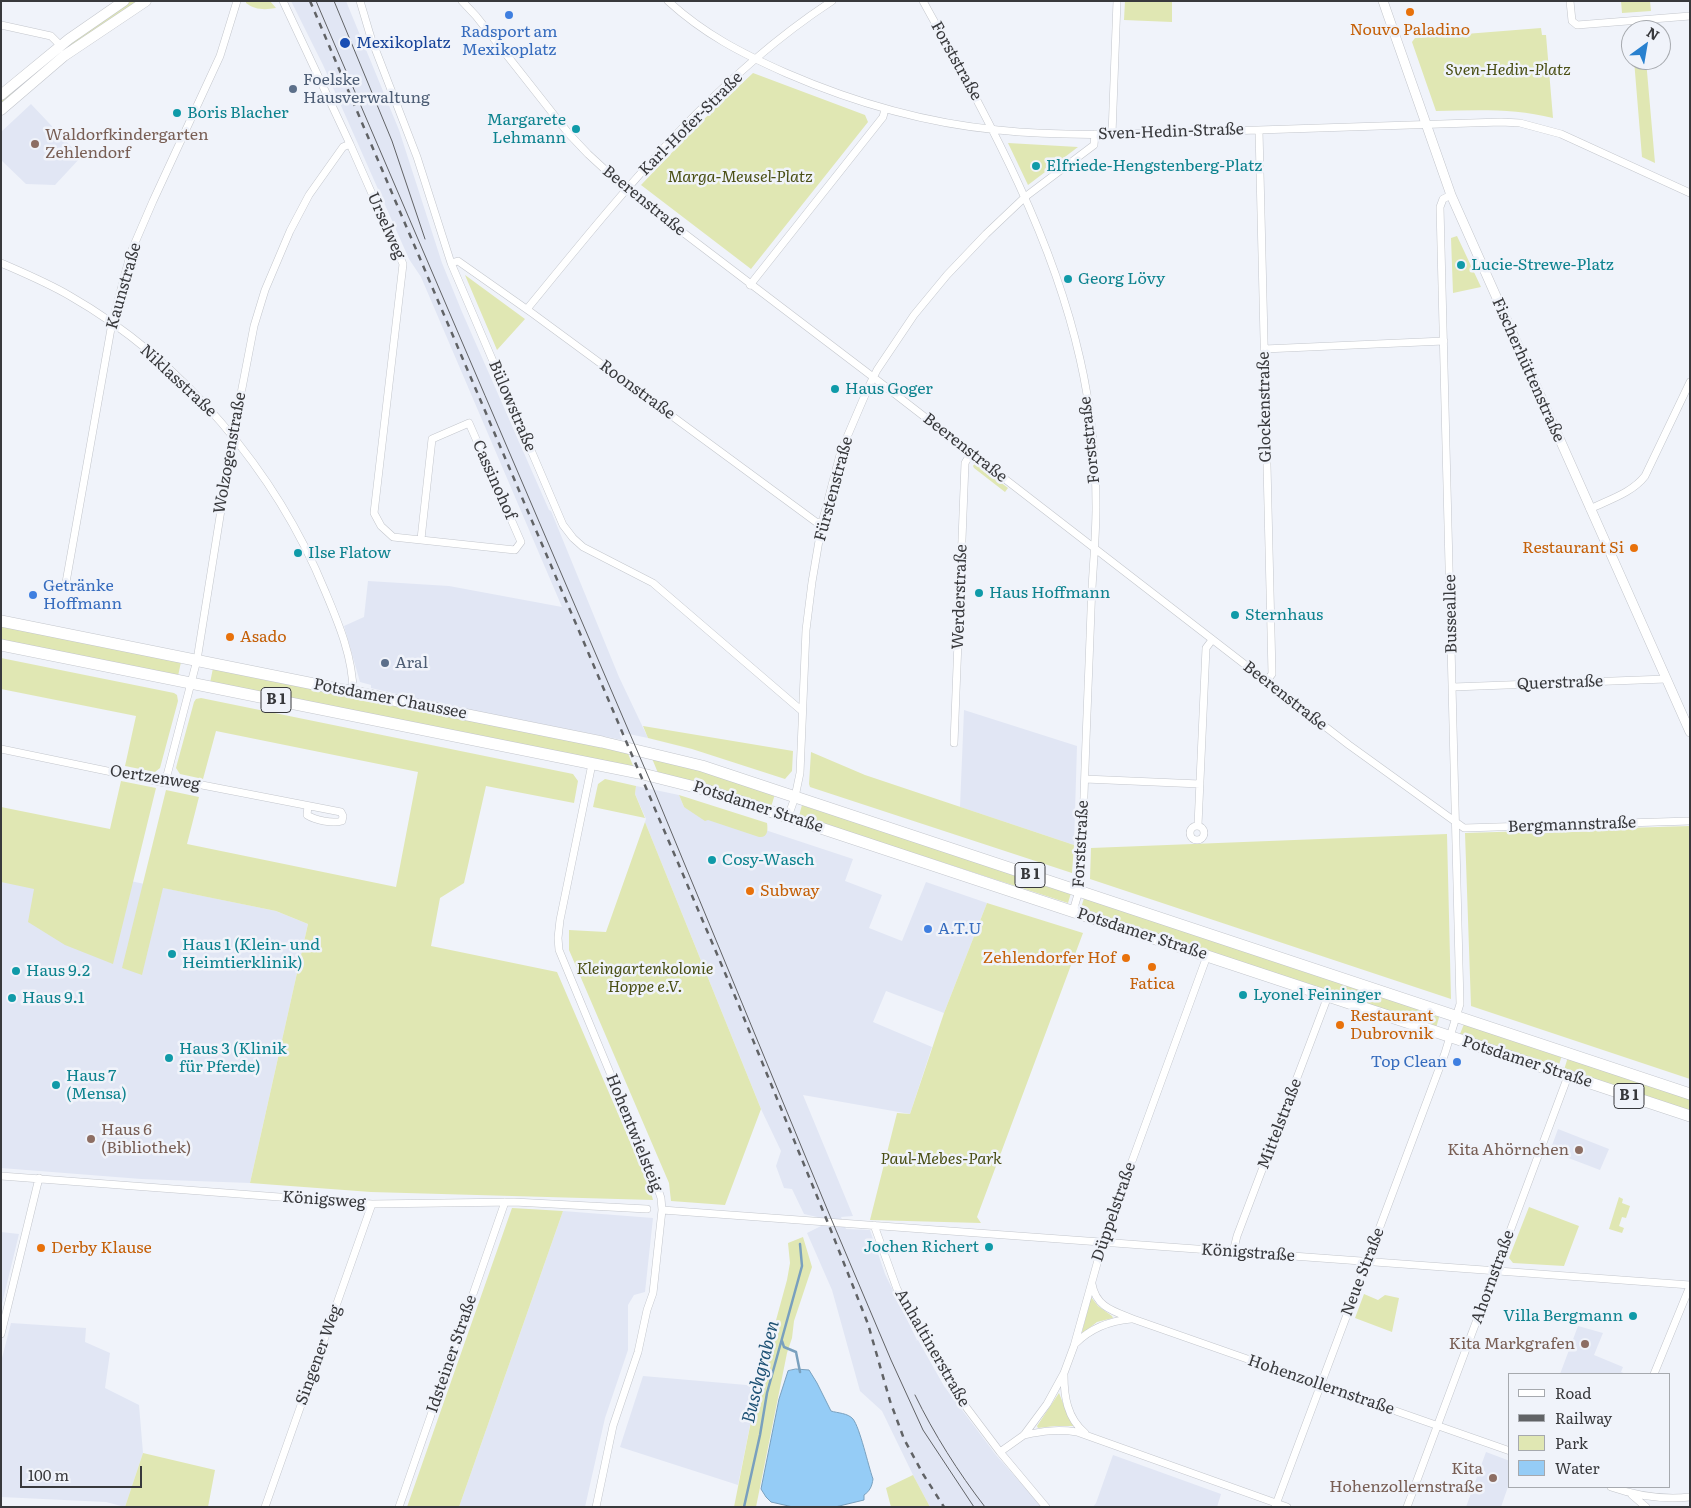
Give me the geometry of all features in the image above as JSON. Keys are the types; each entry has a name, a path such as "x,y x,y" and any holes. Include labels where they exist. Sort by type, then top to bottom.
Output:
{"main road":[{"path":"1,95 61,46 124,1"},
{"path":"1,110 64,56 146,1"},
{"name":"Potsdamer Chaussee","path":"1,621 602,742"},
{"name":"Potsdamer Chaussee","path":"1,645 592,764"},
{"name":"Potsdamer Straße","path":"602,742 702,766 1690,1094"},
{"name":"Potsdamer Straße","path":"592,764 689,785 1690,1116"}],"street":[{"name":"Kaunstraße","path":"65,588 112,323 131,252 220,56 237,1"},
{"name":"Urselweg","path":"283,1 350,144 403,264 374,513 381,526"},
{"name":"Bülowstraße","path":"360,1 371,38 417,158 451,263 563,524 573,538 583,547 653,583 802,710"},
{"name":"Beerenstraße","path":"462,1 476,16 569,134 626,189 1266,682 1385,772 1456,822"},
{"name":"Sven-Hedin-Straße","path":"668,1 702,29 756,60 804,81 885,109 946,123 993,130 1095,134 1520,123 1542,128 1580,142 1690,193"},
{"name":"Karl-Hofer-Straße","path":"527,309 626,189 694,117 756,60 832,1"},
{"name":"Forststraße","path":"923,1 993,130 1025,197 1050,258 1066,307 1080,360 1095,471 1096,509 1079,891 1073,912"},
{"path":"1112,134 1117,1"},
{"name":"Fischerhüttenstraße","path":"1383,1 1451,195 1690,732"},
{"path":"1570,1 1572,21 1577,24 1690,16"},
{"path":"1,25 51,36 61,46"},
{"path":"750,284 883,117 885,109"},
{"name":"Glockenstraße","path":"1259,130 1272,674 1266,682"},
{"name":"Fürstenstraße","path":"788,817 800,773 806,630 822,523 841,451 873,378 914,315 947,274 1025,197 1094,145 1095,134"},
{"name":"Wolzogenstraße","path":"165,783 197,660 233,435 254,326 277,259 309,195 344,147 350,144"},
{"name":"Busseallee","path":"1450,1036 1460,1004 1440,207 1443,199 1451,195"},
{"name":"Roonstraße","path":"451,263 458,261 527,309 816,522 822,523"},
{"name":"Niklasstraße","path":"1,263 69,296 112,323 156,358 197,396 233,435 284,509 316,570 344,643 353,680 353,692"},
{"path":"1264,349 1444,341"},
{"path":"1590,509 1629,490 1645,476 1690,382"},
{"name":"Cassinohof","path":"381,526 393,536 420,540 515,550 521,542 469,423 432,439 420,540"},
{"name":"Werderstraße","path":"954,743 965,463 971,453"},
{"path":"1198,825 1206,648 1212,640"},
{"name":"Querstraße","path":"1453,687 1666,679"},
{"name":"Oertzenweg","path":"1,749 165,783 202,785 341,812 343,816 342,822 338,823 312,818 307,815 308,806"},
{"name":"Hohentwielsteig","path":"592,764 560,920 559,950 657,1186 662,1210 653,1293 647,1310 638,1352 614,1426 596,1507"},
{"path":"1085,779 1200,784"},
{"name":"Bergmannstraße","path":"1456,822 1464,828 1690,822"},
{"name":"Düppelstraße","path":"1000,1452 1024,1435 1047,1404 1064,1373 1074,1346 1102,1243 1207,956"},
{"name":"Mittelstraße","path":"1233,1252 1237,1236 1328,996"},
{"name":"Neue Straße","path":"1275,1505 1450,1036"},
{"name":"Ahornstraße","path":"1407,1507 1568,1076"},
{"name":"Königsweg","path":"1,1176 372,1204 505,1202 647,1209"},
{"path":"1,1334 39,1178"},
{"name":"Idsteiner Straße","path":"399,1507 505,1202"},
{"name":"Singener Weg","path":"265,1507 372,1204"},
{"name":"Königstraße","path":"662,1210 1690,1285"},
{"name":"Anhaltinerstraße","path":"874,1225 897,1290 954,1391 1000,1452 1046,1507"},
{"name":"Hohenzollernstraße","path":"1092,1280 1094,1294 1101,1303 1111,1310 1508,1450"},
{"path":"1654,1373 1690,1285"},
{"path":"1074,1346 1084,1335 1095,1328 1121,1320 1133,1319"},
{"path":"1064,1373 1064,1393 1072,1418 1079,1428 1089,1436"},
{"path":"1024,1435 1044,1430 1062,1430 1089,1436 1275,1505 1287,1507"},
{"path":"1614,1488 1631,1494 1657,1498 1690,1497"},
{"path":"1631,1494 1646,1507"}],"shaded area":[{"path":"291,1 346,1 399,130 442,263 462,312 551,511 619,677 648,738 619,732 622,740 431,702 371,688 371,685 360,682 344,626 364,617 368,581 449,586 562,607 421,277 409,259 323,65"},
{"name":"Waldorfkindergarten Zehlendorf","path":"31,104 81,157 55,185 26,184 1,160 1,132"},
{"path":"964,710 1077,746 1074,845 960,807"},
{"path":"636,786 679,795 684,807 735,820 853,859 845,881 882,895 869,928 902,941 926,882 987,903 944,1013 886,991 873,1022 932,1047 910,1114 803,1095 853,1216 841,1217 846,1229 870,1230 885,1274 917,1340 915,1341 918,1340 944,1386 996,1455 1042,1507 930,1507 882,1411 860,1391 832,1290 807,1233 821,1226 817,1217 804,1214 792,1189 784,1188 776,1166 781,1151 761,1109 645,822 646,819 635,794"},
{"path":"1,807 101,875 276,911 308,924 250,1183 141,1179 1,1168"},
{"name":"Kita Ahörnchen","path":"1558,1129 1609,1149 1600,1170 1550,1151"},
{"path":"563,1211 653,1218 645,1292 634,1295 628,1305 628,1350 605,1418 585,1507 459,1507"},
{"path":"1,1232 19,1234 1,1308"},
{"path":"11,1323 86,1328 85,1342 110,1353 105,1388 139,1405 143,1453 125,1507 106,1502 1,1497 1,1362"},
{"name":"Kita Markgrafen","path":"1578,1326 1603,1333 1594,1355 1623,1367 1621,1372 1624,1373 1560,1373"},
{"path":"643,1376 758,1386 738,1485 620,1447"},
{"name":"Kita Hohenzollernstraße","path":"1486,1452 1508,1460 1508,1487 1501,1507 1466,1507"},
{"path":"1113,1455 1221,1494 1217,1507 1093,1507"}],"green space":[{"path":"130,1 138,1 68,51 1,106 1,100 50,58"},
{"path":"246,1 270,1 276,8 257,8 249,5"},
{"path":"1125,1 1172,1 1172,22 1124,20"},
{"path":"1621,1 1650,1 1651,11 1622,13"},
{"name":"Sven-Hedin-Platz","path":"1541,28 1542,35 1546,35 1553,118 1509,111 1436,111 1412,42 1415,38"},
{"path":"1635,70 1647,70 1655,163 1642,157"},
{"name":"Marga-Meusel-Platz","path":"753,73 865,115 868,122 751,269 641,185 702,121"},
{"name":"Elfriede-Hengstenberg-Platz","path":"1008,143 1078,147 1028,185"},
{"path":"1457,236 1481,287 1453,293 1451,238"},
{"path":"465,275 525,319 497,350"},
{"path":"975,463 1008,488 1005,492 974,468"},
{"path":"1,625 181,662 178,676 1,641"},
{"path":"1,658 177,695 178,701 160,768 155,772 125,766 136,716 1,689"},
{"path":"213,668 627,751 634,768 210,683"},
{"path":"201,698 573,774 578,781 574,803 486,786 464,883 440,898 431,946 557,972 650,1188 653,1200 371,1192 250,1183 308,924 276,911 163,888 142,975 122,968 166,790 199,797 187,844 396,887 418,772 216,731 203,779 180,774 176,768 194,702 196,699"},
{"path":"643,726 793,751 792,771 785,779 692,749 648,738"},
{"path":"811,752 865,775 1074,845 1072,873 810,787"},
{"path":"651,756 775,794 771,807 658,773"},
{"path":"605,779 636,786 635,794 645,818 593,807 598,784"},
{"path":"121,781 156,788 113,964 65,945 28,922 34,889 1,882 1,807 110,829"},
{"path":"679,795 767,823 767,833 759,837 708,820 705,821 684,807"},
{"path":"802,805 1071,893 1068,903 799,816"},
{"name":"Kleingartenkolonie Hoppe e.V.","path":"645,822 761,1109 725,1205 671,1201 669,1183 569,950 569,930 606,932"},
{"path":"1690,826 1690,1079 1471,1006 1465,833"},
{"path":"1447,834 1451,999 1090,879 1091,848"},
{"path":"1084,898 1440,1014 1436,1028 1083,910 1081,908"},
{"name":"Paul-Mebes-Park","path":"987,903 1083,933 977,1217 981,1223 870,1220 897,1113 910,1114 944,1013"},
{"path":"1464,1024 1562,1055 1558,1068 1460,1034"},
{"path":"1568,1057 1690,1097 1690,1112 1564,1070"},
{"path":"1619,1197 1623,1199 1622,1203 1630,1206 1626,1218 1622,1217 1619,1226 1624,1228 1622,1233 1609,1229"},
{"path":"1529,1207 1579,1226 1564,1266 1513,1263 1509,1258"},
{"path":"512,1208 563,1211 459,1507 407,1507"},
{"path":"803,1237 812,1267 794,1321 756,1507 734,1507 758,1386 787,1280 790,1263 788,1243"},
{"path":"1364,1294 1378,1300 1385,1295 1399,1298 1392,1332 1355,1318"},
{"path":"1091,1297 1098,1306 1113,1318 1097,1322 1083,1333 1082,1332"},
{"path":"1059,1393 1074,1426 1038,1428 1037,1426"},
{"path":"143,1453 215,1470 208,1507 125,1507"},
{"path":"913,1475 930,1507 891,1507 886,1488"}],"water":[{"path":"796,1369 809,1370 831,1411 848,1416 856,1424 873,1479 868,1492 864,1495 864,1500 835,1507 793,1507 771,1502 761,1489 779,1399 788,1371"}],"waterway":[{"name":"Buschgraben","path":"744,1507 767,1393 802,1266 800,1244"},
{"path":"782,1341 784,1347 796,1352 800,1372"}],"tram line":[{"path":"316,1 654,790 891,1360 923,1430 974,1507"},
{"path":"334,1 392,141 425,239"},
{"path":"915,1395 947,1452 985,1507"}],"railway":[{"path":"310,1 737,1001 868,1324 890,1401 904,1439 944,1507"}],"place":[{"name":"Nouvo Paladino","path":"1410,12"},
{"name":"Radsport am Mexikoplatz","path":"509,15"},
{"name":"Mexikoplatz","path":"345,43"},
{"name":"Foelske Hausverwaltung","path":"293,89"},
{"name":"Boris Blacher","path":"177,113"},
{"name":"Margarete Lehmann","path":"576,129"},
{"name":"Waldorfkindergarten Zehlendorf","path":"35,144"},
{"name":"Elfriede-Hengstenberg-Platz","path":"1036,166"},
{"name":"Lucie-Strewe-Platz","path":"1461,265"},
{"name":"Georg Lövy","path":"1068,279"},
{"name":"Haus Goger","path":"835,389"},
{"name":"Restaurant Si","path":"1634,548"},
{"name":"Ilse Flatow","path":"298,553"},
{"name":"Haus Hoffmann","path":"979,593"},
{"name":"Getränke Hoffmann","path":"33,595"},
{"name":"Sternhaus","path":"1235,615"},
{"name":"Asado","path":"230,637"},
{"name":"Aral","path":"385,663"},
{"name":"Cosy-Wasch","path":"712,860"},
{"name":"Subway","path":"750,891"},
{"name":"A.T.U","path":"928,929"},
{"name":"Haus 1 (Klein- und Heimtierklinik)","path":"172,954"},
{"name":"Zehlendorfer Hof","path":"1126,958"},
{"name":"Fatica","path":"1152,967"},
{"name":"Haus 9.2","path":"16,971"},
{"name":"Lyonel Feininger","path":"1243,995"},
{"name":"Haus 9.1","path":"12,998"},
{"name":"Restaurant Dubrovnik","path":"1340,1025"},
{"name":"Haus 3 (Klinik für Pferde)","path":"169,1058"},
{"name":"Top Clean","path":"1457,1062"},
{"name":"Haus 7 (Mensa)","path":"56,1085"},
{"name":"Haus 6 (Bibliothek)","path":"91,1139"},
{"name":"Kita Ahörnchen","path":"1579,1150"},
{"name":"Jochen Richert","path":"989,1247"},
{"name":"Derby Klause","path":"41,1248"},
{"name":"Villa Bergmann","path":"1633,1316"},
{"name":"Kita Markgrafen","path":"1585,1344"},
{"name":"Kita Hohenzollernstraße","path":"1493,1478"}]}
